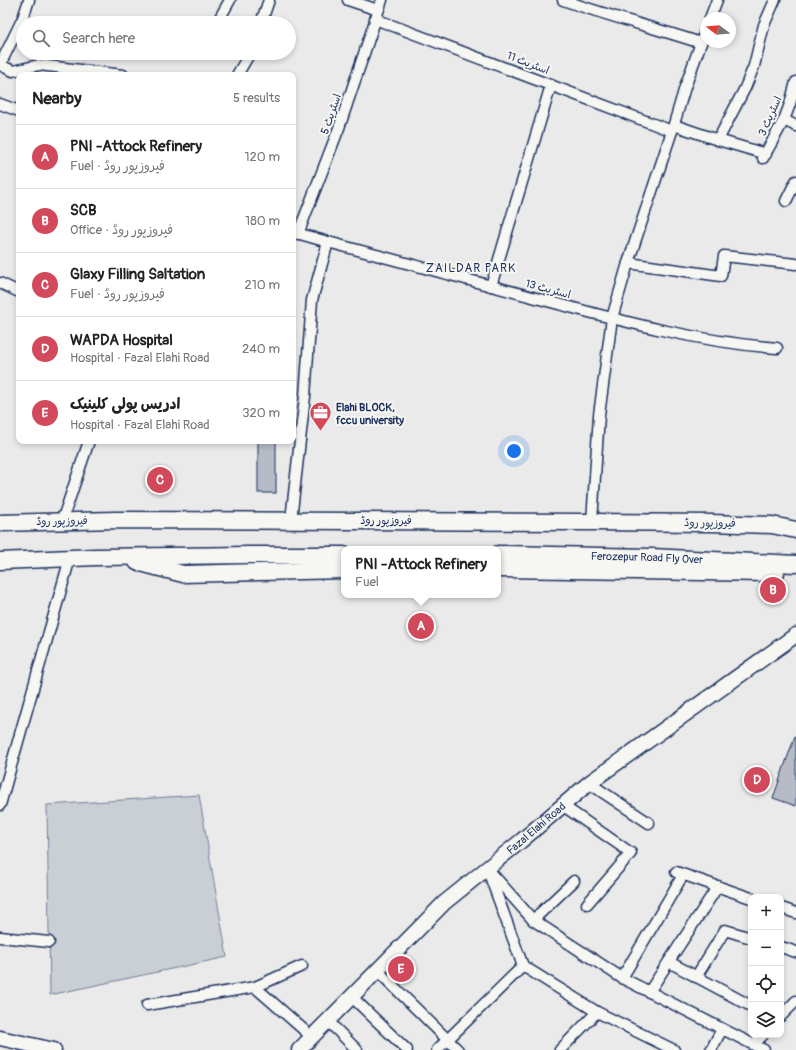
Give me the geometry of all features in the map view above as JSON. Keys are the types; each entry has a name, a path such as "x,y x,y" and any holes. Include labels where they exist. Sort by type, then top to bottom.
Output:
{"main road":[{"name":"فیروزپور روڈ","path":"772,525 796,519"},
{"name":"فیروزپور روڈ","path":"0,523 115,520 711,523 772,525 796,530"},
{"name":"Ferozepur Road Fly Over","path":"501,554 651,557 796,564"},
{"path":"0,561 117,557 341,555"},
{"path":"117,557 183,574 341,570"},
{"path":"501,569 796,574"}],"street":[{"path":"24,16 30,0"},
{"path":"221,16 230,0"},
{"path":"263,16 269,0"},
{"name":"اسٹریٹ 11","path":"348,0 377,15 550,85 673,128 718,140 764,156"},
{"name":"اسٹریٹ 5","path":"296,231 339,128 382,0"},
{"path":"563,0 587,9 652,27 700,43"},
{"path":"712,12 717,0"},
{"path":"718,140 745,88 754,66 764,25 775,0"},
{"path":"16,32 0,65 13,71 39,65 98,72"},
{"path":"592,522 599,415 612,318 628,263 673,128 685,87 700,46"},
{"path":"239,72 246,60"},
{"name":"اسٹریٹ 3","path":"764,156 784,120 796,82"},
{"path":"491,286 550,85"},
{"path":"0,104 16,110"},
{"path":"784,120 796,126"},
{"path":"786,201 796,181"},
{"name":"اسٹریٹ 13","path":"296,233 612,318 707,339 777,348"},
{"path":"291,520 305,396 312,300 328,242"},
{"path":"628,263 721,276 724,256 796,264"},
{"path":"0,283 16,291"},
{"path":"62,521 87,444"},
{"path":"0,805 5,770 70,558"},
{"name":"Fazal Elahi Road","path":"299,1050 444,903 521,841 589,783 796,635"},
{"path":"589,783 649,823"},
{"path":"562,805 631,852 587,904"},
{"path":"487,868 533,920 622,978 764,1050"},
{"path":"487,868 523,966 597,1012 674,1050"},
{"path":"622,978 680,873 748,897"},
{"path":"533,920 574,881"},
{"path":"649,992 718,886"},
{"path":"784,909 796,913"},
{"path":"696,977 725,930 748,937"},
{"path":"0,937 49,942"},
{"path":"784,948 796,952"},
{"path":"669,962 748,1004"},
{"path":"147,1005 255,987 302,966"},
{"path":"437,1050 523,966"},
{"path":"378,970 458,1050"},
{"path":"255,987 312,1037"},
{"path":"352,997 407,1050"},
{"path":"784,1013 796,1001"},
{"path":"560,1050 597,1012"},
{"path":"328,1021 357,1050"},
{"path":"711,1050 722,1028"},
{"path":"0,1038 54,1050"},
{"path":"754,1044 760,1038"}],"shaded area":[{"path":"199,795 227,957 50,995 47,805"}],"building":[{"path":"258,444 276,444 276,493 258,493"},
{"path":"796,736 796,806 773,798"}],"place":[{"name":"Elahi BLOCK, fccu university","path":"321,432"},
{"name":"Glaxy Filling Saltation","path":"160,480"},
{"name":"SCB","path":"773,590"},
{"name":"PNI -Attock Refinery","path":"421,626"},
{"name":"WAPDA Hospital","path":"757,780"},
{"name":"ادریس پولی کلینیک","path":"401,969"}],"district":[{"name":"ZAILDAR PARK","path":"471,268"}]}
